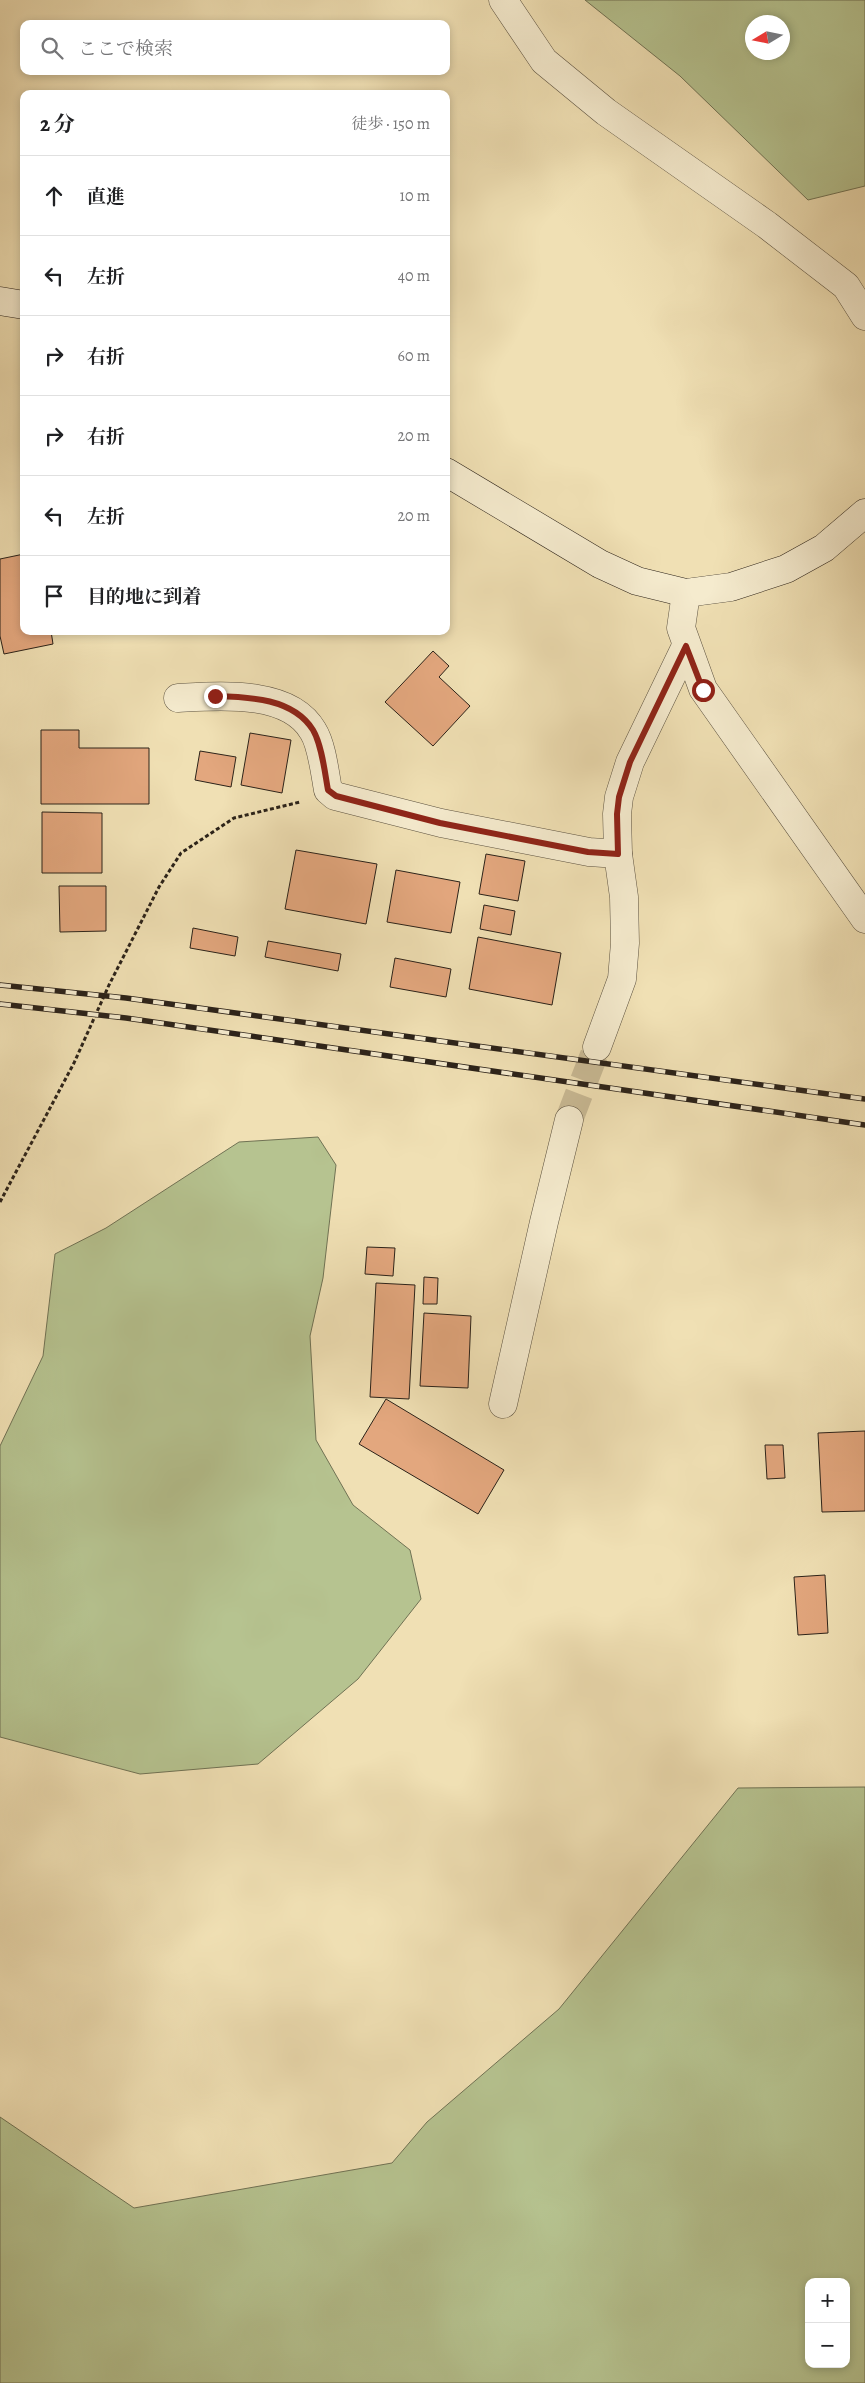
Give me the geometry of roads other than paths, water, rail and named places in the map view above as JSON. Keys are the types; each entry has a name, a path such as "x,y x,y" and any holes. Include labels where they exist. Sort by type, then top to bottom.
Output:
{"street":[{"path":"503,0 544,61 606,112 767,225 846,286 865,316"},
{"path":"0,301 20,304"},
{"path":"450,474 600,564 637,581 686,593 731,588 786,569 824,548 865,513"},
{"path":"686,593 681,628 703,690 713,707 785,804 865,919"},
{"path":"597,1047 622,979 625,943 624,896 618,854 617,814 619,797 630,762 686,646"},
{"path":"178,698 236,697 270,700 297,714 314,731 328,790 336,796 440,823 588,852 618,854"},
{"path":"503,1404 569,1120"}],"tunnel":[{"path":"569,1120 597,1047"}],"railway":[{"path":"0,985 126,998 865,1099"},
{"path":"0,1004 126,1018 865,1125"}]}
